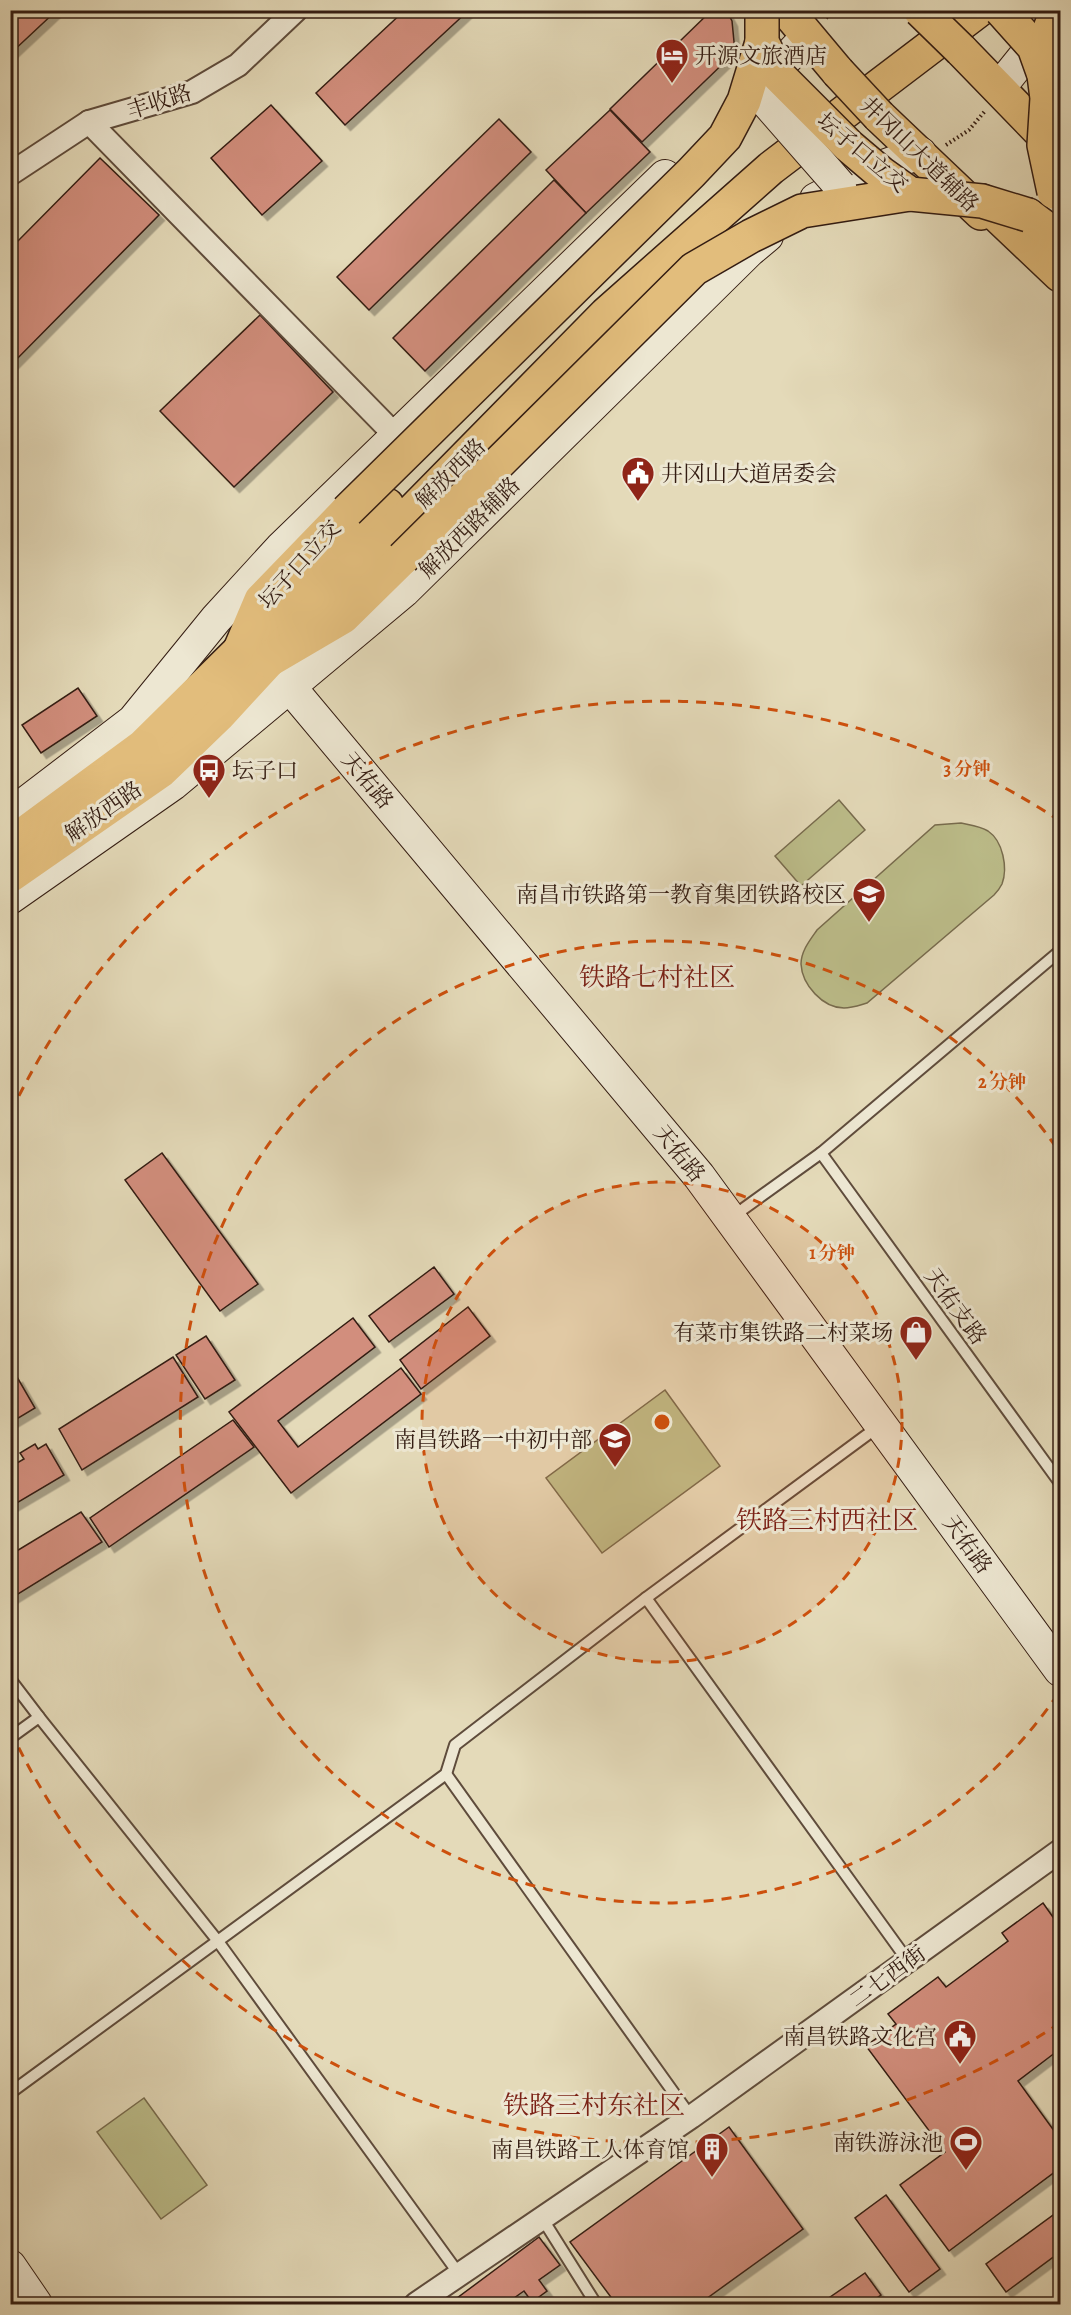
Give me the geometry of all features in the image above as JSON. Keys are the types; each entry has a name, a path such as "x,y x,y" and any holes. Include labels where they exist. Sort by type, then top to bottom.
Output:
{"main road":[{"name":"井冈山大道辅路","path":"786,10 838,72 879,116 920,153 1060,293"},
{"path":"920,10 999,88 1056,171"},
{"path":"889,65 943,10"},
{"path":"889,65 979,10"},
{"path":"1001,10 1034,47 1044,75 1056,171"},
{"path":"1026,10 1055,22"},
{"path":"999,88 1055,22"},
{"path":"1044,75 1051,26 1055,22"},
{"name":"坛子口立交","path":"762,26 779,76 857,153 910,194 982,201 1028,215 1060,239"},
{"name":"坛子口立交","path":"253,656 261,600 347,511 691,173 725,136 744,101 762,26"},
{"path":"10,815 133,721 216,619 281,548 756,90 807,36"},
{"name":"解放西路","path":"10,844 66,820 109,789 161,771 218,716 253,656 324,601 606,314 889,65"},
{"path":"756,90 840,186"},
{"name":"解放西路辅路","path":"10,898 25,876 173,784 404,591 749,251 806,205 872,171 920,153"},
{"path":"253,656 343,617 694,269 751,236 802,211 910,194"},
{"path":"982,201 1060,275"},
{"name":"天佑路","path":"253,656 290,687 699,1176 1060,1670"},
{"path":"133,721 109,789 173,784"},
{"path":"10,823 66,820"},
{"name":"解放西路","path":"25,876 66,820"},
{"path":"10,2266 36,2304"},
{"path":"10,2299 14,2304"}],"street":[{"name":"丰收路","path":"10,174 89,122 192,92 238,65 296,10"},
{"path":"89,122 396,436"},
{"name":"二七西街","path":"416,2304 691,2117 1060,1851"}],"lane":[{"path":"730,1218 821,1153 1060,951"},
{"name":"天佑支路","path":"821,1153 1060,1483"},
{"path":"10,2093 446,1774 455,1745 646,1598 881,1424"},
{"path":"646,1598 908,1961"},
{"path":"10,1679 217,1940 459,2274"},
{"path":"10,1738 39,1717"},
{"path":"446,1774 691,2117"},
{"path":"542,2218 596,2304"}],"path":[{"path":"920,153 948,144 969,130 984,113 999,88"}],"green space":[{"path":"839,800 865,830 801,886 775,856"},
{"path":"961,823 985,829 993,835 1001,848 1004,878 994,895 867,1003 844,1008 821,1000 805,980 801,964 804,950 817,930 935,825"},
{"path":"665,1390 720,1466 602,1553 546,1478"},
{"path":"144,2098 207,2185 161,2219 97,2132"}],"building":[{"path":"12,10 57,10 10,54"},
{"path":"405,10 469,10 345,125 316,93"},
{"path":"712,10 726,10 732,21 735,52 642,142 610,109"},
{"path":"271,105 322,161 262,215 211,158"},
{"path":"610,110 650,152 586,213 546,170"},
{"path":"499,119 531,152 369,310 337,277"},
{"path":"100,158 159,215 10,366 10,249"},
{"path":"554,180 586,213 425,371 393,338"},
{"path":"260,315 333,392 234,487 160,411"},
{"path":"78,688 97,716 41,753 22,725"},
{"path":"162,1153 258,1284 220,1311 125,1180"},
{"path":"434,1267 454,1294 389,1342 369,1316"},
{"path":"468,1307 490,1336 421,1389 400,1360"},
{"path":"353,1318 375,1347 278,1421 298,1447 401,1368 421,1394 291,1493 229,1412"},
{"path":"206,1336 235,1380 205,1399 176,1355"},
{"path":"173,1357 198,1397 82,1470 59,1429"},
{"path":"17,1377 35,1408 10,1423 10,1381"},
{"path":"233,1420 254,1447 109,1547 90,1518"},
{"path":"35,1444 38,1449 46,1444 64,1475 10,1507 10,1467 24,1459 20,1453"},
{"path":"81,1512 102,1542 10,1599 10,1555"},
{"name":"南昌铁路文化宫","path":"1043,1903 1060,1927 1060,2049 1018,2081 1060,2139 1060,2168 949,2251 900,2185 945,2152 866,2046 896,2024 888,2014 938,1977 946,1987 1008,1941 1002,1933"},
{"name":"南昌铁路工人体育馆","path":"729,2127 803,2229 699,2304 616,2304 570,2242"},
{"path":"886,2195 940,2269 909,2292 855,2218"},
{"path":"1060,2210 1060,2252 1006,2292 986,2264"},
{"path":"539,2237 560,2265 539,2280 547,2291 532,2302 524,2291 508,2304 449,2304"},
{"path":"865,2273 881,2295 868,2304 820,2304"}],"place":[{"name":"开源文旅酒店","path":"672,84"},
{"name":"井冈山大道居委会","path":"638,502"},
{"name":"坛子口","path":"209,799"},
{"name":"南昌市铁路第一教育集团铁路校区","path":"869,923"},
{"name":"有菜市集铁路二村菜场","path":"916,1361"},
{"name":"南昌铁路一中初中部","path":"615,1468"},
{"name":"南昌铁路文化宫","path":"960,2065"},
{"name":"南铁游泳池","path":"966,2171"},
{"name":"南昌铁路工人体育馆","path":"712,2178"}],"district":[{"name":"铁路七村社区","path":"657,977"},
{"name":"铁路三村西社区","path":"827,1520"},
{"name":"铁路三村东社区","path":"594,2105"}]}
